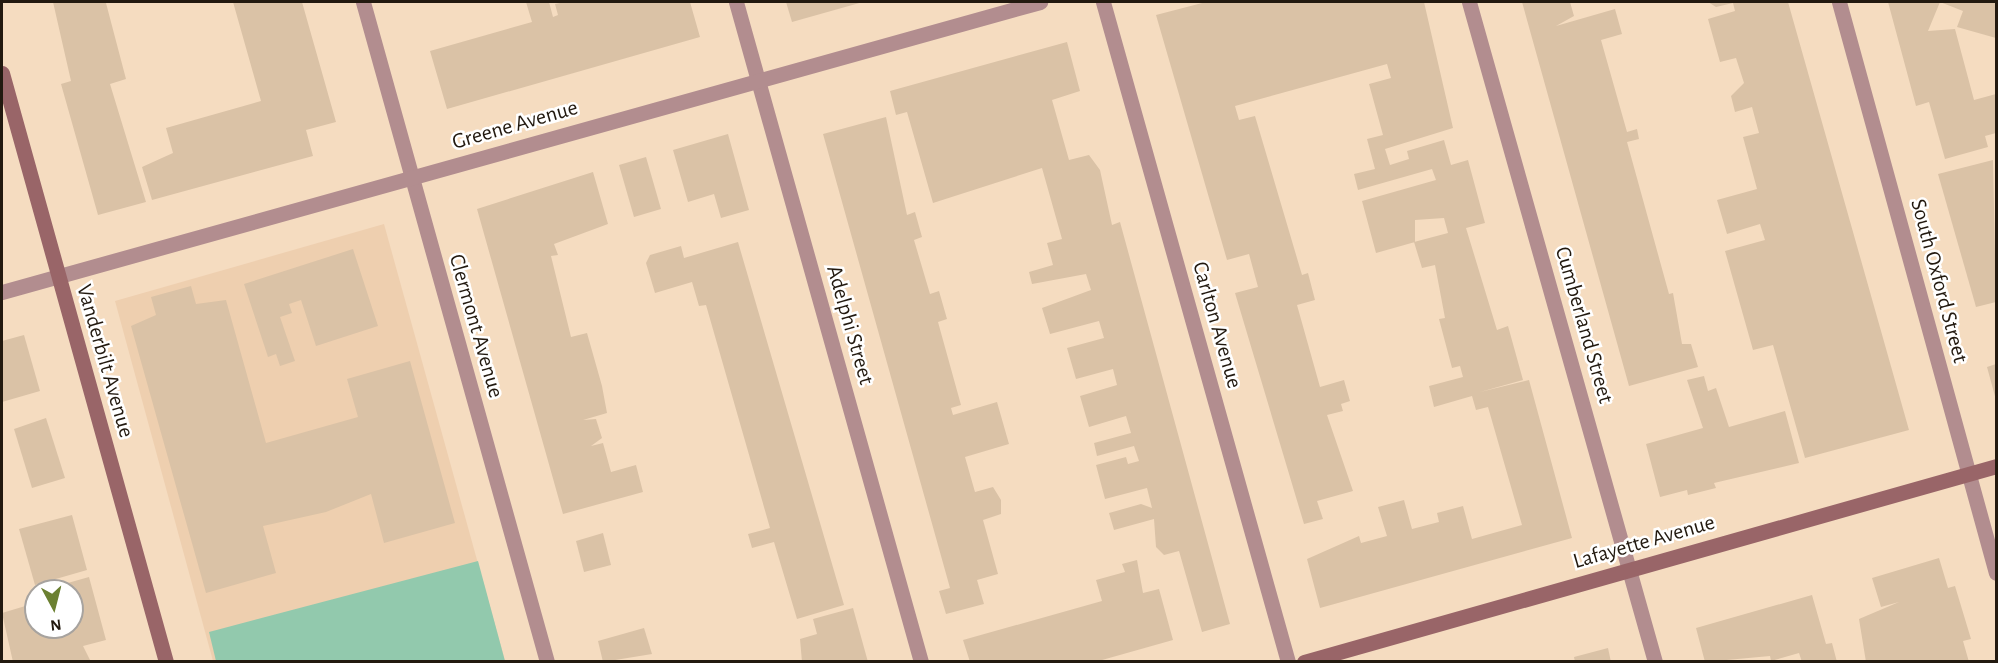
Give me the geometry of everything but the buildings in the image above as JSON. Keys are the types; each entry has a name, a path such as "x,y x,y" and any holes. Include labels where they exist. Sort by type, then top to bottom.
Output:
{"main road":[{"name":"Vanderbilt Avenue","path":"2,73 166,662"},
{"name":"Lafayette Avenue","path":"1304,662 1996,466"}],"street":[{"name":"Clermont Avenue","path":"363,2 547,662"},
{"name":"Adelphi Street","path":"736,2 921,662"},
{"name":"Greene Avenue","path":"2,292 1040,2"},
{"name":"Carlton Avenue","path":"1103,2 1288,662"},
{"name":"Cumberland Street","path":"1469,2 1655,662"},
{"name":"South Oxford Street","path":"1839,2 1996,573"}],"shaded area":[{"path":"384,224 505,661 213,661 115,301"}],"green space":[{"path":"478,561 505,661 216,661 209,632"}]}
